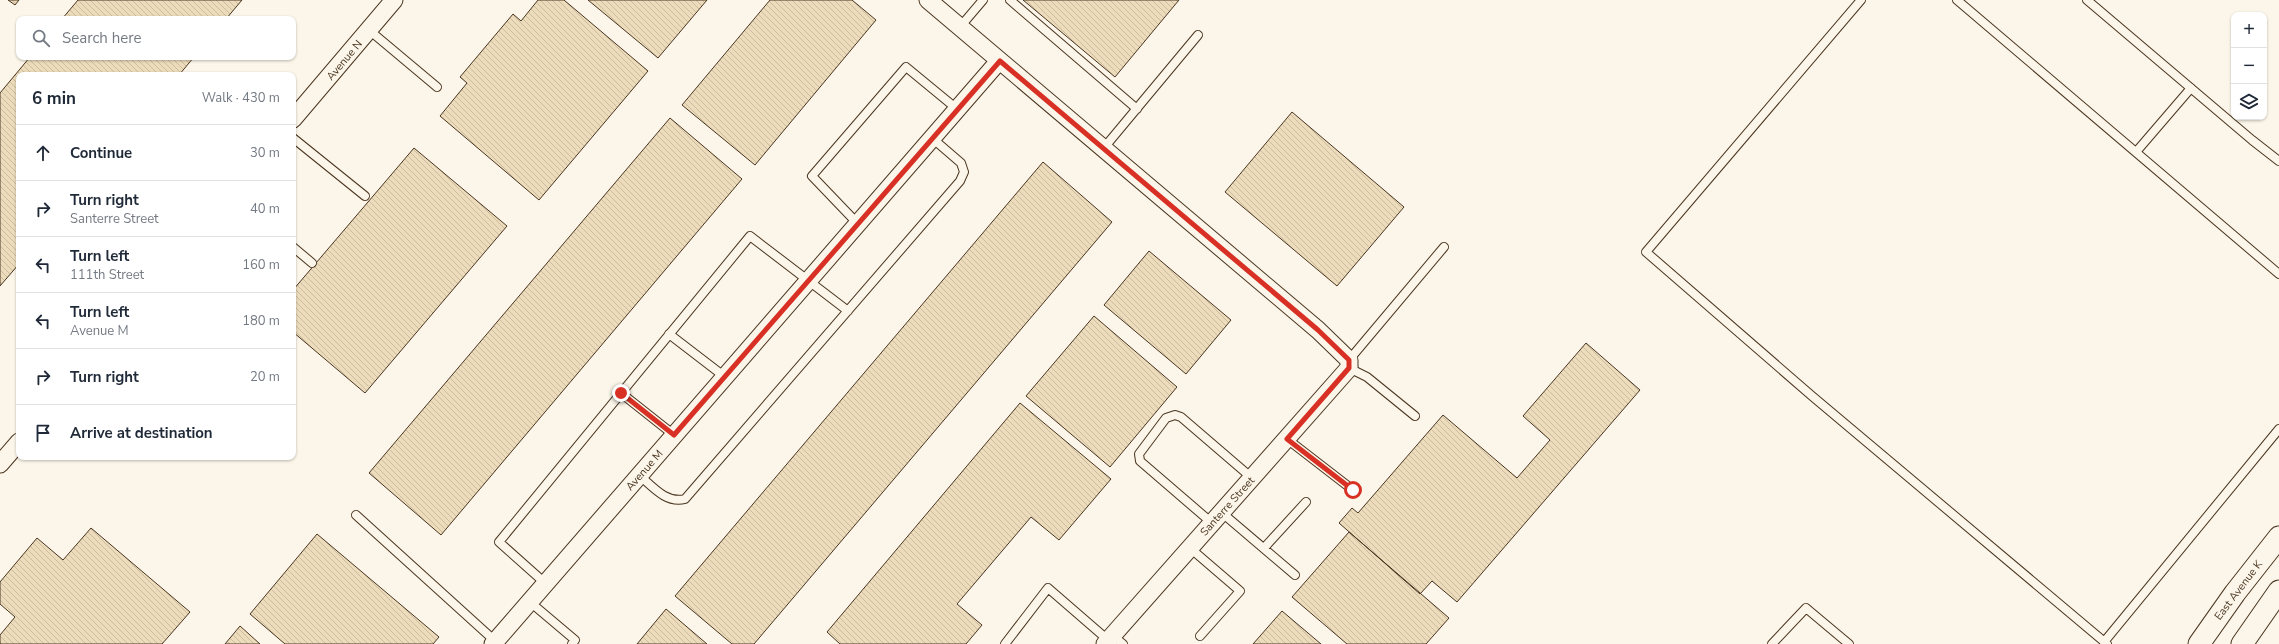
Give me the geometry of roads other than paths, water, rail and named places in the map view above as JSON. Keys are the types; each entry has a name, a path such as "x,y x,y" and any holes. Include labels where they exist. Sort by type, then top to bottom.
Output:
{"street":[{"name":"Avenue N","path":"296,115 394,0"},
{"path":"928,0 1318,330 1349,364"},
{"name":"Avenue M","path":"494,642 1000,61"},
{"name":"Santerre Street","path":"1112,641 1190,548 1287,439 1349,364"},
{"path":"0,464 16,445"},
{"name":"East Avenue K","path":"2199,644 2235,593 2279,537"},
{"path":"2242,644 2279,591"}],"lane":[{"path":"960,27 984,0"},
{"path":"1010,0 1137,109"},
{"path":"1861,0 1646,252 1812,396 2105,643 2279,429"},
{"path":"1957,0 2279,274"},
{"path":"2087,0 2190,88 2279,161"},
{"path":"369,30 437,87"},
{"path":"1103,149 1198,35"},
{"path":"858,224 812,176 906,67 957,109"},
{"path":"2136,152 2190,88"},
{"path":"639,475 666,497 676,502 684,499 848,311 960,181 964,172 961,163 932,138"},
{"path":"296,140 365,196"},
{"path":"545,583 499,542 750,236 848,311"},
{"path":"1415,416 1368,377 1349,364 1444,247"},
{"path":"296,250 312,263"},
{"path":"669,334 725,377"},
{"path":"621,393 674,435"},
{"path":"1252,478 1181,417 1175,415 1166,418 1139,454 1140,461 1217,517 1264,548 1295,575"},
{"path":"1287,439 1353,490"},
{"path":"1264,548 1306,502"},
{"path":"356,516 494,642"},
{"path":"1190,548 1240,591 1200,636"},
{"path":"1005,644 1048,588 1112,641"},
{"path":"530,602 575,640 572,644"},
{"path":"1772,644 1806,608 1849,644"}]}
